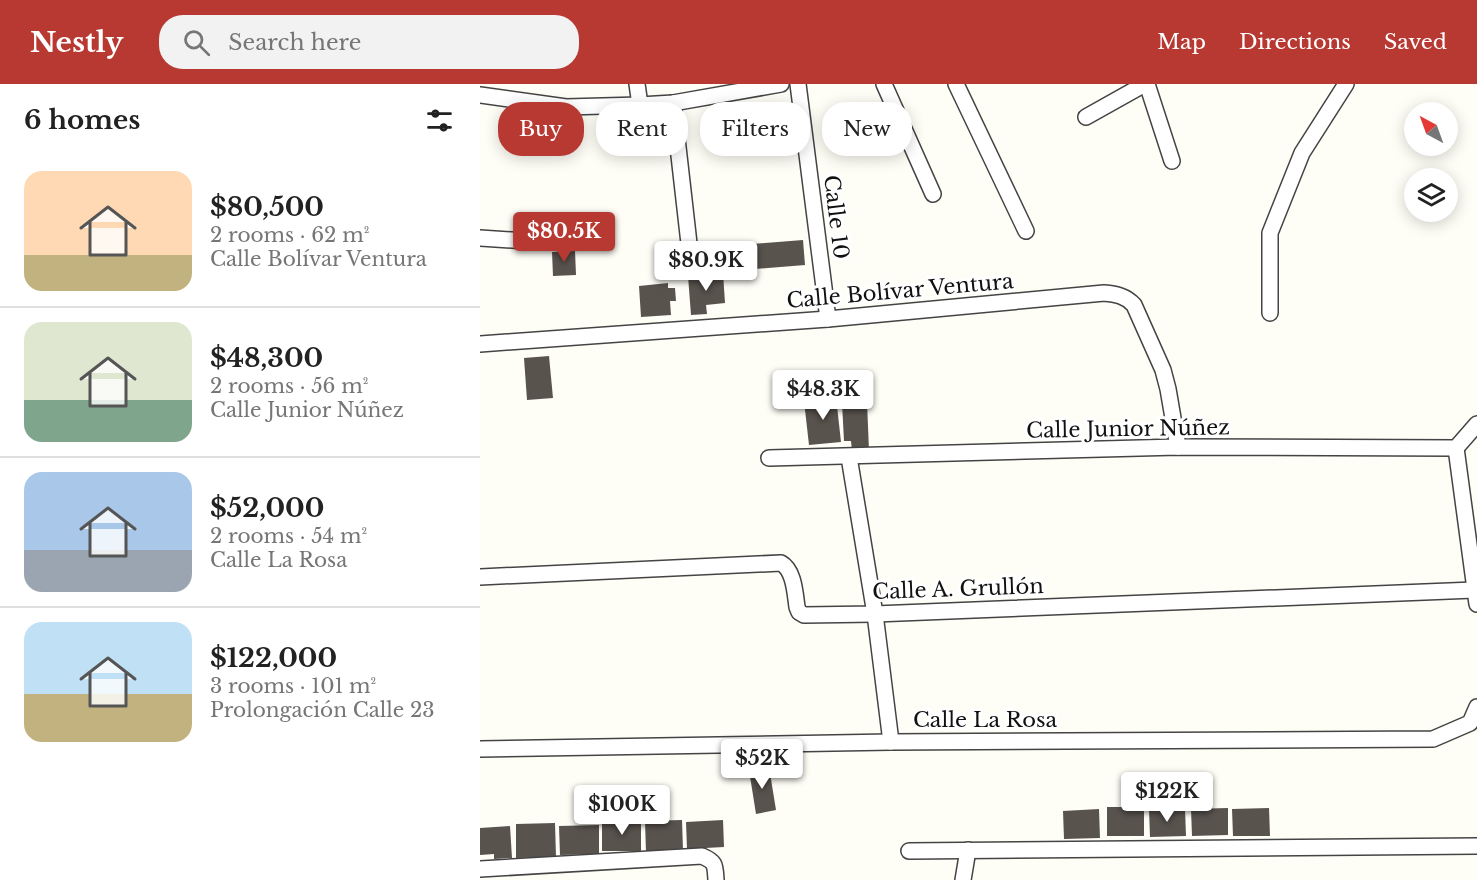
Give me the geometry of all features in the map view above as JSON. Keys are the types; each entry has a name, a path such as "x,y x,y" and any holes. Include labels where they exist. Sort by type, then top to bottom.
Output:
{"street":[{"path":"637,84 640,102"},
{"path":"679,102 781,84"},
{"name":"Calle 10","path":"798,84 828,319"},
{"path":"884,84 933,194"},
{"path":"956,84 1026,231"},
{"path":"1086,117 1146,84 1172,161"},
{"path":"1270,313 1270,233 1302,153 1346,84"},
{"path":"480,95 566,107 596,106"},
{"path":"679,156 691,261"},
{"path":"480,238 543,242"},
{"name":"Calle Bolívar Ventura","path":"480,344 828,319 1104,293 1130,299 1134,305 1163,370 1178,447"},
{"path":"1476,597 1456,448 1477,424"},
{"name":"Calle Junior Núñez","path":"769,458 1178,447 1456,448"},
{"path":"849,457 875,614 891,742"},
{"name":"Calle A. Grullón","path":"480,577 781,563 787,566 797,607 804,615 1476,597"},
{"name":"Calle La Rosa","path":"480,749 891,742 1433,739 1470,723 1477,707"},
{"path":"909,851 1477,846"},
{"path":"963,880 968,850"},
{"path":"480,870 702,856 711,860 715,866 716,880"}],"building":[{"path":"803,240 805,265 755,269 753,244"},
{"path":"746,243 748,270 699,274 697,247"},
{"path":"575,251 576,275 553,276 552,252"},
{"path":"723,273 725,303 706,305 707,314 691,315 688,276"},
{"path":"668,283 668,288 675,288 676,301 670,301 671,315 641,317 639,286"},
{"path":"549,356 553,398 527,400 524,358"},
{"path":"836,397 841,442 809,445 804,401"},
{"path":"867,402 869,451 852,451 851,441 844,441 842,403"},
{"path":"769,767 776,810 756,814 749,770"},
{"path":"1107,807 1144,807 1144,836 1107,836"},
{"path":"1228,808 1228,835 1192,836 1191,809"},
{"path":"1269,808 1270,836 1233,836 1232,809"},
{"path":"1099,809 1100,838 1064,839 1063,811"},
{"path":"1149,809 1185,809 1186,836 1150,837"},
{"path":"641,820 641,851 602,851 602,821"},
{"path":"682,820 683,850 646,852 645,821"},
{"path":"723,820 724,847 687,849 686,822"},
{"path":"555,823 556,857 516,858 516,824"},
{"path":"599,825 599,854 560,855 559,826"},
{"path":"510,826 512,858 494,859 494,854 480,855 480,828"}]}
